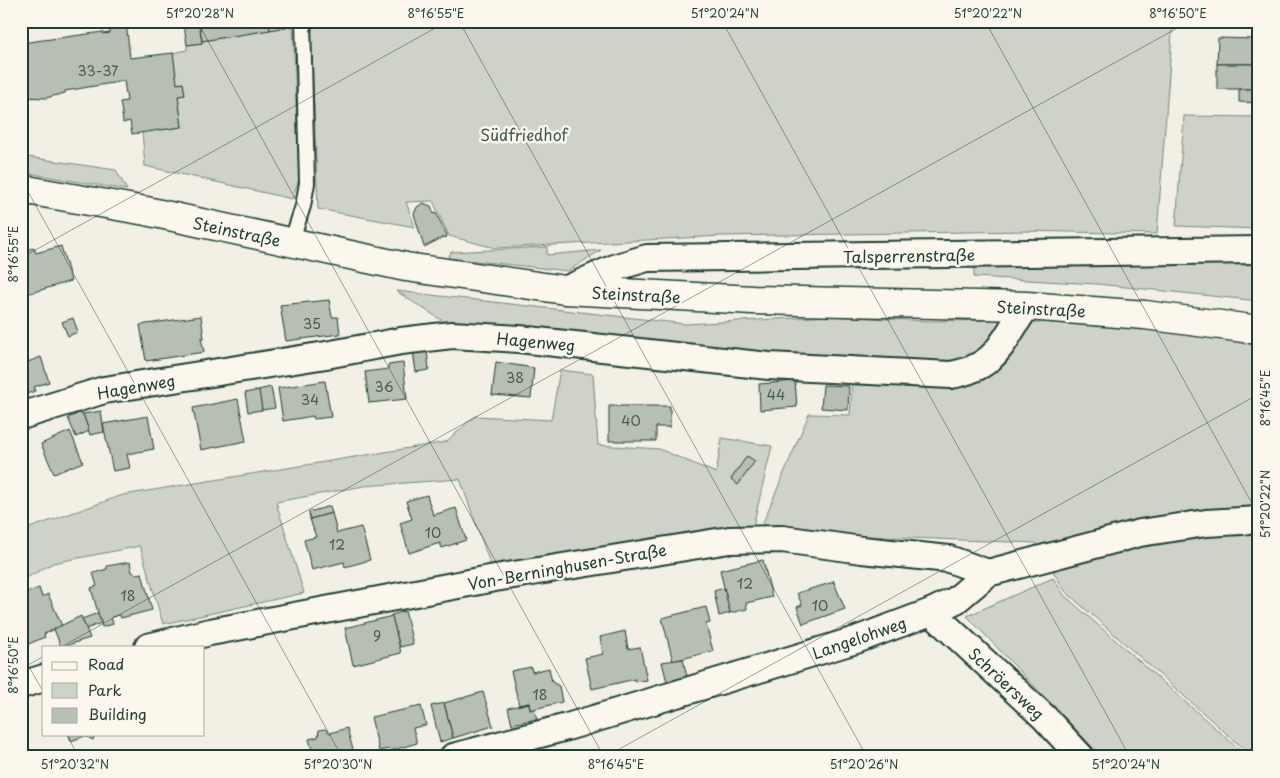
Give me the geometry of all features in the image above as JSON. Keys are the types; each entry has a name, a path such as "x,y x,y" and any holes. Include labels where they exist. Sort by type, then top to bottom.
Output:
{"main road":[{"name":"Steinstraße","path":"21,189 137,209 290,243 442,273 565,290 753,300 1028,306 1145,315 1259,330"}],"street":[{"name":"Talsperrenstraße","path":"565,290 617,267 647,258 1259,250"},
{"name":"Hagenweg","path":"21,416 104,390 253,367 401,341 452,335 519,339 769,366 951,375 977,369 989,360 1028,306"},
{"path":"988,572 1140,533 1206,523 1259,520"},
{"name":"Von-Berninghusen-Straße","path":"152,646 210,632 495,578 729,540 782,539 862,550 949,558 988,572"},
{"name":"Langelohweg","path":"453,757 567,727 856,640 931,612 968,592 988,572"},
{"name":"Schröersweg","path":"931,612 1044,717 1081,757"},
{"path":"21,685 42,679"}],"lane":[{"path":"290,243 303,206 306,183 303,21"}],"green space":[{"name":"Südfriedhof","path":"318,21 1173,21 1157,234 1027,231 722,236 495,248 449,236 433,201 406,202 415,227 318,209 311,32"},
{"path":"293,27 299,179 292,199 145,166 142,132 182,127 178,96 185,95 183,83 177,84 173,53 187,50 187,45 202,43 202,41"},
{"path":"1184,116 1259,117 1259,229 1176,226"},
{"path":"21,156 116,170 127,190 21,172"},
{"path":"547,247 547,255 601,250 568,271 448,258 451,252"},
{"path":"1259,262 1259,301 1097,284 974,277 974,266"},
{"path":"396,291 686,324 831,316 928,321 1010,320 1176,331 1259,346 1259,757 1253,757 1065,591 1036,543 759,532 809,414 850,415 853,366 449,325"},
{"path":"560,370 593,374 598,445 659,449 716,473 722,438 772,446 753,526 492,569 460,479 364,486 276,502 304,593 163,624 140,546 53,563 21,581 21,531 123,495 446,442 475,416 551,420"},
{"path":"1053,578 1064,595 1248,757 1102,757 967,616"}],"building":[{"path":"109,21 126,21 130,58 173,53 177,84 183,83 185,95 178,96 182,127 132,134 130,121 123,123 120,102 127,101 124,81 65,91 65,93 46,98 21,97 21,43 103,32 103,34 110,33"},
{"path":"183,21 199,21 202,43 187,45"},
{"path":"199,21 269,21 270,30 202,41"},
{"path":"269,21 285,21 286,27 270,30"},
{"path":"1218,38 1256,39 1255,64 1217,64"},
{"path":"1217,64 1255,64 1254,89 1217,89"},
{"path":"1239,89 1259,89 1259,103 1239,102"},
{"path":"423,203 431,206 447,235 446,238 444,237 424,247 414,214 417,207"},
{"path":"61,246 71,281 24,295 21,285 21,251 34,248 36,253"},
{"path":"329,300 332,317 338,317 340,334 286,341 280,305"},
{"path":"201,316 204,338 201,338 204,352 146,361 140,325"},
{"path":"73,318 78,332 68,336 62,322"},
{"path":"427,349 429,370 416,372 413,351"},
{"path":"21,357 23,357 25,363 41,357 49,382 34,387 35,391 21,396"},
{"path":"496,362 534,368 531,398 492,395"},
{"path":"403,363 407,399 369,403 365,372 388,369 388,365"},
{"path":"325,381 331,417 314,419 313,416 283,421 278,388"},
{"path":"795,381 797,407 760,410 759,384"},
{"path":"823,385 849,386 848,410 821,408"},
{"path":"271,387 275,408 262,410 258,390"},
{"path":"259,390 262,410 248,412 245,393"},
{"path":"238,399 246,441 201,450 193,408"},
{"path":"609,406 670,406 670,427 656,427 656,441 609,441"},
{"path":"101,411 104,432 90,435 83,414"},
{"path":"79,413 83,414 89,431 76,437 68,418"},
{"path":"148,416 154,449 127,454 130,468 113,471 103,424"},
{"path":"70,431 83,462 54,474 41,444"},
{"path":"747,456 755,461 738,485 731,479"},
{"path":"427,495 433,515 456,508 466,540 442,548 440,543 409,553 400,523 412,519 406,501"},
{"path":"330,506 332,513 310,519 309,512"},
{"path":"332,513 337,533 361,527 370,560 345,567 344,562 312,570 304,540 316,537 310,519"},
{"path":"763,560 772,597 746,603 747,609 730,613 720,570"},
{"path":"130,562 132,572 136,574 142,573 152,610 121,618 120,615 111,617 113,624 102,627 91,588 97,586 93,573 107,569 107,566"},
{"path":"834,582 845,609 803,624 797,607 802,605 797,593"},
{"path":"39,588 42,597 48,594 62,626 44,634 45,637 26,645 21,634 21,595"},
{"path":"724,588 730,613 719,616 714,591"},
{"path":"706,607 710,623 706,624 713,651 673,661 662,618"},
{"path":"405,611 413,644 400,647 391,615"},
{"path":"98,613 101,623 86,629 82,619"},
{"path":"81,616 90,638 61,646 54,629"},
{"path":"392,616 401,653 353,665 345,628"},
{"path":"625,631 628,649 640,647 647,680 635,682 635,679 592,689 585,658 603,654 600,637"},
{"path":"683,659 687,677 667,682 662,662"},
{"path":"531,667 532,672 549,668 552,682 559,686 562,702 530,710 529,703 519,705 511,671"},
{"path":"483,692 493,726 453,738 444,703"},
{"path":"444,703 453,738 440,742 431,706"},
{"path":"529,703 530,710 534,709 537,719 512,724 508,708"},
{"path":"421,706 426,725 413,728 417,743 390,751 389,749 379,751 371,717"},
{"path":"347,728 355,757 314,757 309,739 318,737 319,730 325,729 330,733"},
{"path":"70,736 85,736 71,741"},
{"path":"85,736 94,736 93,740"}]}
